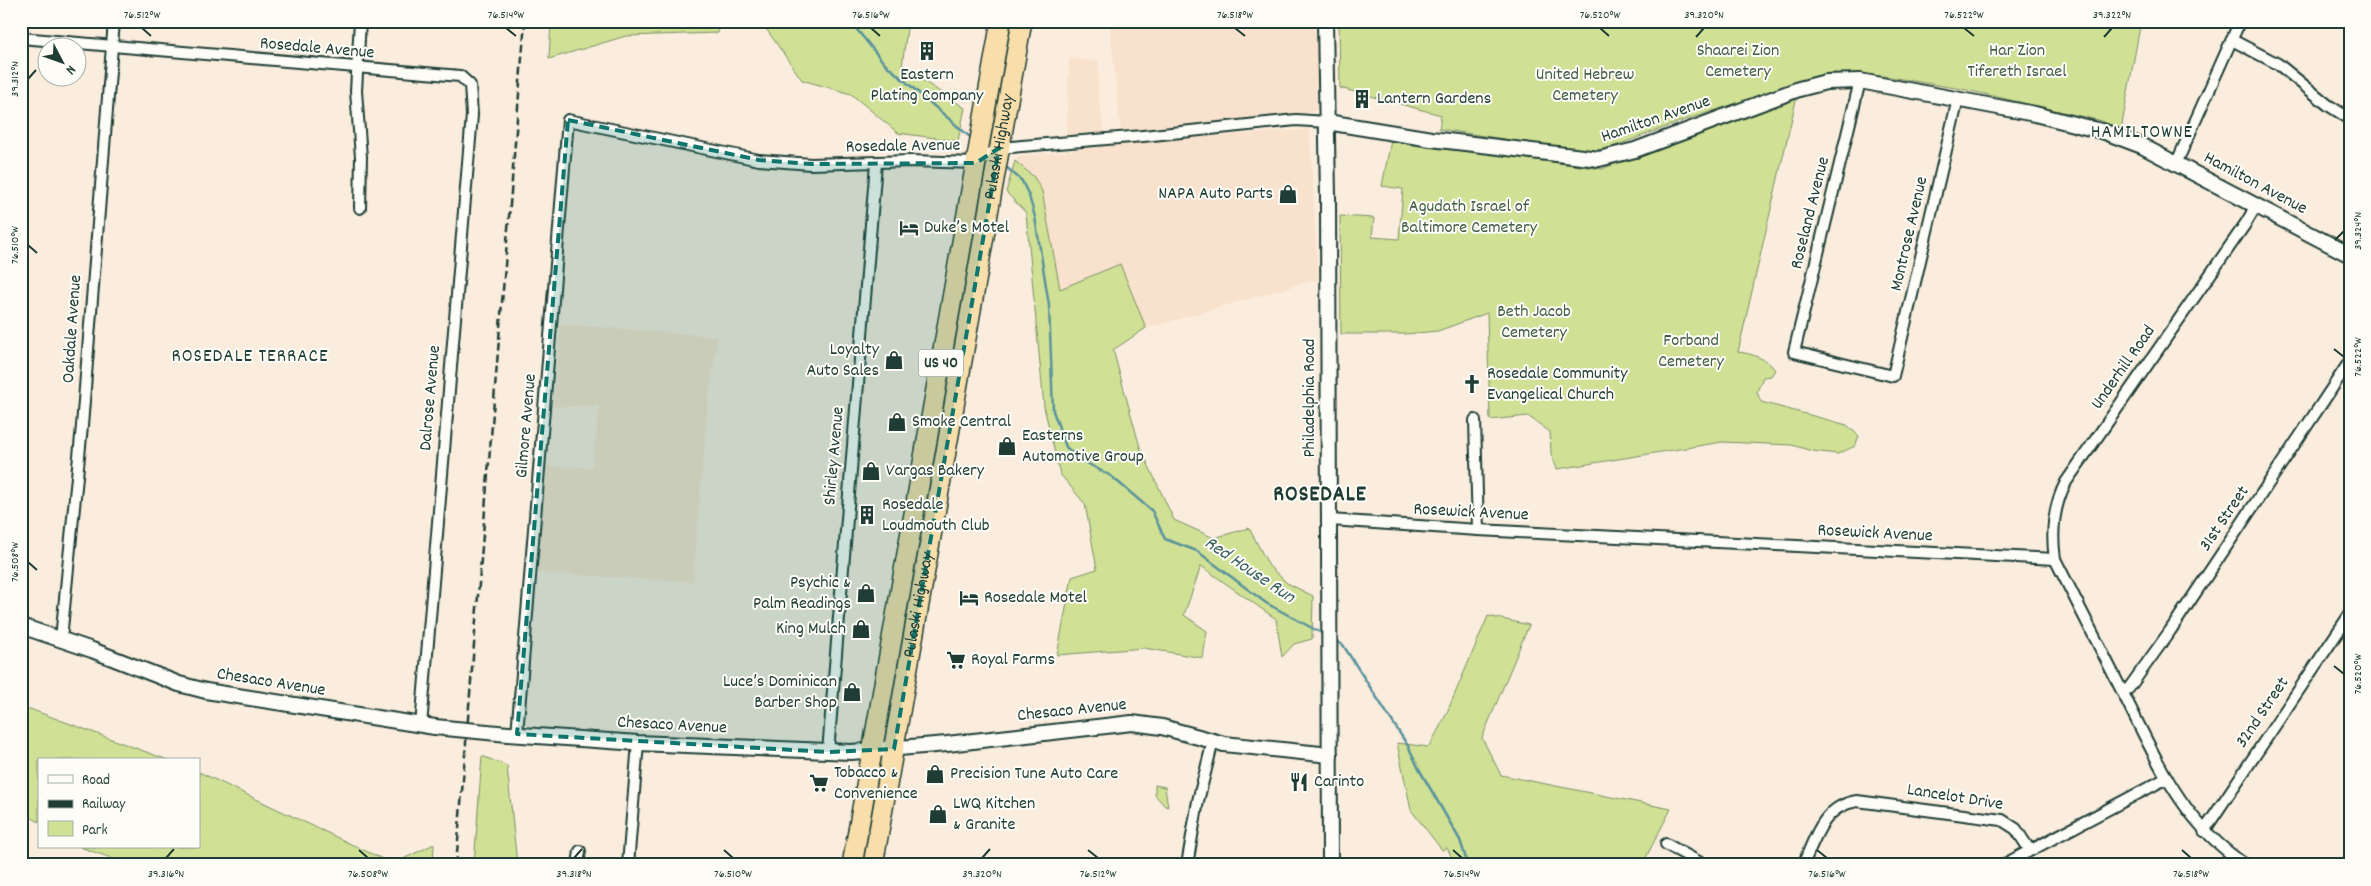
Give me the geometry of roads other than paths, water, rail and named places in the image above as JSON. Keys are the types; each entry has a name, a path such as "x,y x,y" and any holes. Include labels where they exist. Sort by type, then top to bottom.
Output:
{"highway":[{"name":"Pulaski Highway","path":"852,865 1000,21"},
{"name":"Pulaski Highway","path":"872,865 1022,21"}],"street":[{"name":"Oakdale Avenue","path":"61,639 83,416 114,21"},
{"path":"360,21 356,69 361,177 360,208"},
{"name":"Philadelphia Road","path":"1325,21 1330,520 1330,865"},
{"path":"2176,164 2240,21"},
{"name":"Rosedale Avenue","path":"21,38 356,69 460,76"},
{"path":"2232,40 2278,64 2328,105 2350,119"},
{"name":"Dalrose Avenue","path":"428,727 472,115 472,90 460,76"},
{"name":"Hamilton Avenue","path":"1327,122 1436,140 1599,159 1635,150 1799,88 1826,82 1860,81 2035,114 2097,130 2142,146 2350,255"},
{"name":"Roseland Avenue","path":"1860,81 1794,352 1893,376"},
{"name":"Montrose Avenue","path":"1893,376 1958,99"},
{"name":"Rosedale Avenue","path":"568,120 759,160 811,164 911,161 976,163 999,148 1143,136 1296,120 1327,122"},
{"name":"Gilmore Avenue","path":"513,734 568,120"},
{"name":"Shirley Avenue","path":"828,752 876,163"},
{"name":"Underhill Road","path":"2055,560 2052,526 2057,502 2066,482 2256,206"},
{"name":"31st Street","path":"2122,692 2129,688 2170,631 2350,360"},
{"path":"1475,420 1478,530"},
{"name":"Rosewick Avenue","path":"1330,520 1478,530 2055,560"},
{"path":"2055,560 2167,778 2204,831 2222,848 2246,865"},
{"name":"32nd Street","path":"2204,831 2350,614"},
{"name":"Chesaco Avenue","path":"21,626 61,639 178,684 206,691 428,727 638,743 828,752 894,749 1132,723 1162,726 1213,741 1330,755"},
{"path":"1187,865 1200,794 1213,741"},
{"path":"628,865 638,743"},
{"path":"2003,865 2167,778"},
{"name":"Lancelot Drive","path":"1803,865 1827,816 1840,805 1857,801 2002,820 2016,829 2029,850"},
{"path":"1666,844 1704,865"},
{"path":"578,865 580,851"},
{"path":"2346,865 2350,860"}],"waterway":[{"name":"Red House Run","path":"850,21 884,63 970,137"},
{"name":"Red House Run","path":"1005,166 1022,181 1035,217 1049,305 1053,411 1066,447 1079,459 1111,476 1152,511 1165,539 1197,551 1266,603 1325,635"},
{"name":"Red House Run","path":"1334,640 1343,645 1408,746 1419,769 1460,840 1468,865"}],"railway":[{"path":"456,865 525,21"}],"place":[{"name":"Eastern Plating Company","path":"927,51"},
{"name":"Lantern Gardens","path":"1362,99"},
{"name":"NAPA Auto Parts","path":"1288,194"},
{"name":"Duke’s Motel","path":"909,228"},
{"name":"Loyalty Auto Sales","path":"894,360"},
{"name":"Rosedale Community Evangelical Church","path":"1472,384"},
{"name":"Smoke Central","path":"897,422"},
{"name":"Easterns Automotive Group","path":"1007,446"},
{"name":"Vargas Bakery","path":"871,471"},
{"name":"Rosedale Loudmouth Club","path":"867,515"},
{"name":"Psychic & Palm Readings","path":"866,593"},
{"name":"Rosedale Motel","path":"969,598"},
{"name":"King Mulch","path":"861,629"},
{"name":"Royal Farms","path":"956,660"},
{"name":"Luce’s Dominican Barber Shop","path":"852,692"},
{"name":"Precision Tune Auto Care","path":"935,774"},
{"name":"Carinto","path":"1299,782"},
{"name":"Tobacco & Convenience","path":"819,783"},
{"name":"LWQ Kitchen & Granite","path":"938,814"}],"district":[{"name":"HAMILTOWNE","path":"2142,133"},
{"name":"ROSEDALE TERRACE","path":"250,357"},
{"name":"ROSEDALE","path":"1320,495"}],"park label":[{"name":"Shaarei Zion Cemetery","path":"1738,61"},
{"name":"Har Zion Tifereth Israel","path":"2017,61"},
{"name":"United Hebrew Cemetery","path":"1585,85"},
{"name":"Agudath Israel of Baltimore Cemetery","path":"1469,217"},
{"name":"Beth Jacob Cemetery","path":"1534,322"},
{"name":"Forband Cemetery","path":"1691,351"}]}
